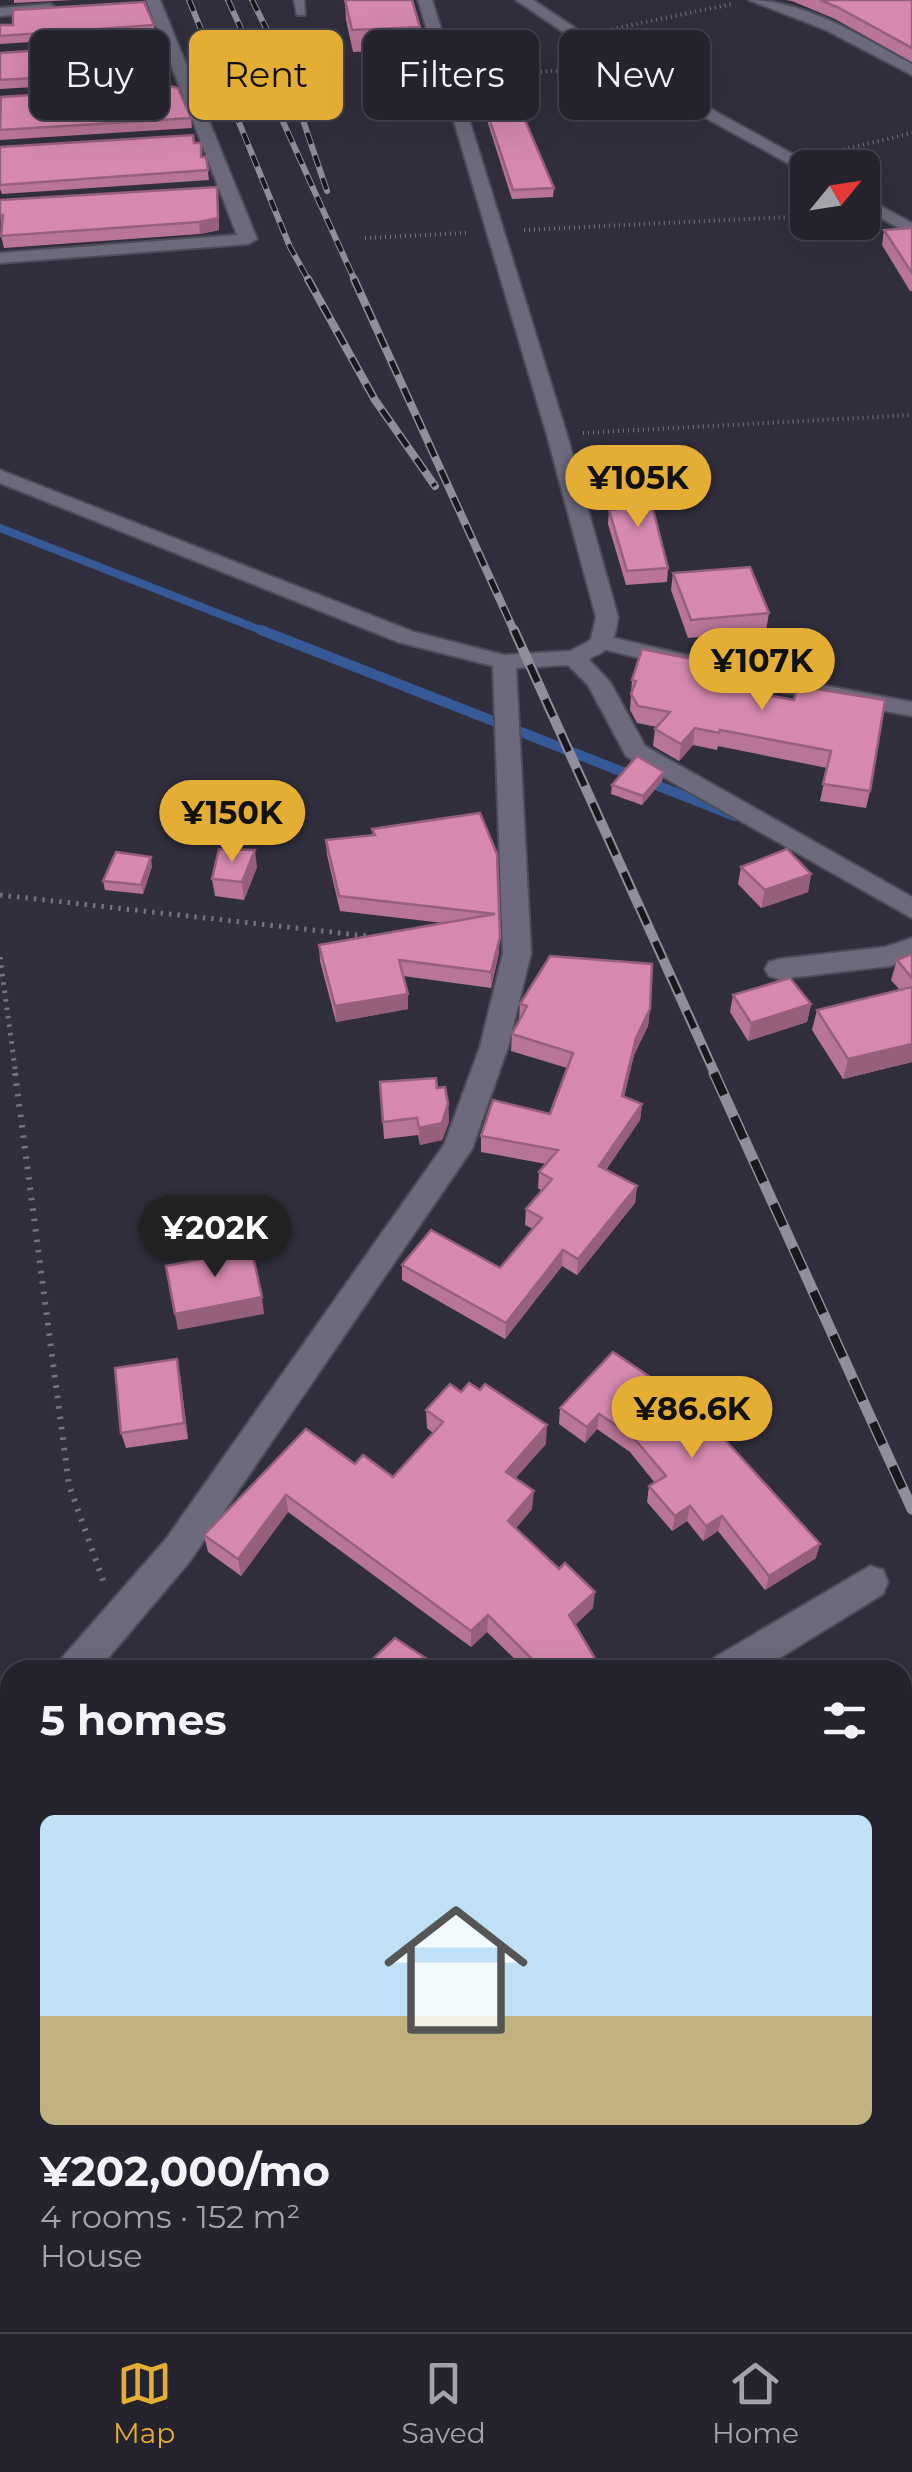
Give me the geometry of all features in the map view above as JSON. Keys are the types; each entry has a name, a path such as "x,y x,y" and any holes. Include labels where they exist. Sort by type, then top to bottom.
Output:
{"street":[{"path":"425,0 435,30"},
{"path":"523,0 567,30"},
{"path":"756,0 831,27 912,70"},
{"path":"0,258 248,239 219,188 207,135 175,87 146,1"},
{"path":"0,12 76,6"},
{"path":"710,113 790,156"},
{"path":"463,120 608,617 589,650 598,682 635,751 912,909"},
{"path":"188,136 207,135"},
{"path":"880,211 912,230"},
{"path":"0,476 406,637 504,662 589,650 912,710"},
{"path":"84,1660 200,1520 458,1149 494,1047 517,953 504,662"},
{"path":"779,970 890,956 912,947"},
{"path":"744,1660 870,1582"}],"path":[{"path":"605,30 732,4"},
{"path":"853,150 912,133"},
{"path":"365,238 790,217"},
{"path":"557,435 912,414"},
{"path":"0,895 378,937"},
{"path":"0,957 70,1485 118,1622"}],"building":[{"path":"345,0 412,0 420,27 352,30"},
{"path":"820,0 912,0 912,48 837,7"},
{"path":"144,2 154,25 30,30 30,34 0,36 0,25 13,25 13,10"},
{"path":"30,51 30,78 0,80 0,53"},
{"path":"169,86 178,88 189,118 169,119"},
{"path":"30,95 30,120 159,120 0,130 1,97"},
{"path":"490,120 525,120 554,188 513,190"},
{"path":"193,135 194,143 201,143 201,157 206,157 208,170 0,185 0,147"},
{"path":"217,187 218,218 1,236 0,200"},
{"path":"912,228 912,273 884,230"},
{"path":"647,486 668,568 627,571 609,510 619,509 613,491"},
{"path":"750,567 769,613 691,620 673,573"},
{"path":"642,649 741,669 744,671 731,688 794,700 797,688 804,687 885,700 870,791 823,784 831,751 695,728 681,744 655,729 670,712 638,706 631,694"},
{"path":"637,756 664,772 643,796 612,785"},
{"path":"480,813 497,854 500,937 491,972 399,960 408,994 335,1006 319,945 495,914 339,896 326,840 375,835 372,829"},
{"path":"219,849 255,850 242,882 212,879"},
{"path":"787,849 811,874 765,890 741,867"},
{"path":"116,852 151,857 141,885 103,881"},
{"path":"912,954 912,978 897,960"},
{"path":"550,956 652,964 650,1009 636,1038 622,1096 642,1104 599,1166 637,1186 578,1259 563,1250 506,1323 402,1265 431,1230 500,1268 542,1218 526,1209 552,1179 539,1172 558,1150 481,1136 493,1100 550,1114 573,1053 512,1034 527,1006 520,1004"},
{"path":"790,978 811,1004 751,1023 733,995"},
{"path":"912,987 912,1044 848,1059 817,1010"},
{"path":"436,1078 437,1088 445,1087 448,1104 442,1123 419,1128 417,1118 383,1122 380,1082"},
{"path":"250,1243 262,1297 175,1314 166,1266 210,1257 208,1251"},
{"path":"613,1352 696,1408 820,1544 769,1576 722,1516 706,1526 690,1506 675,1516 649,1486 666,1476 632,1436 599,1414 587,1427 560,1408"},
{"path":"177,1359 184,1423 121,1433 115,1368"},
{"path":"469,1383 480,1390 485,1384 547,1425 506,1472 534,1491 508,1521 559,1569 565,1563 595,1592 569,1615 596,1660 533,1660 488,1615 471,1631 286,1495 238,1559 204,1535 306,1429 355,1464 363,1455 393,1477 443,1422 426,1410 450,1384 461,1392"},
{"path":"395,1638 428,1660 372,1660"}],"waterway":[{"path":"0,528 268,633"},
{"path":"261,630 735,816"}],"railway":[{"path":"189,0 290,247 309,281"},
{"path":"228,0 355,281"},
{"path":"252,0 284,64 327,191"},
{"path":"308,279 375,400 435,486"},
{"path":"354,279 515,633"},
{"path":"514,630 716,1076"},
{"path":"714,1073 912,1509"}]}
